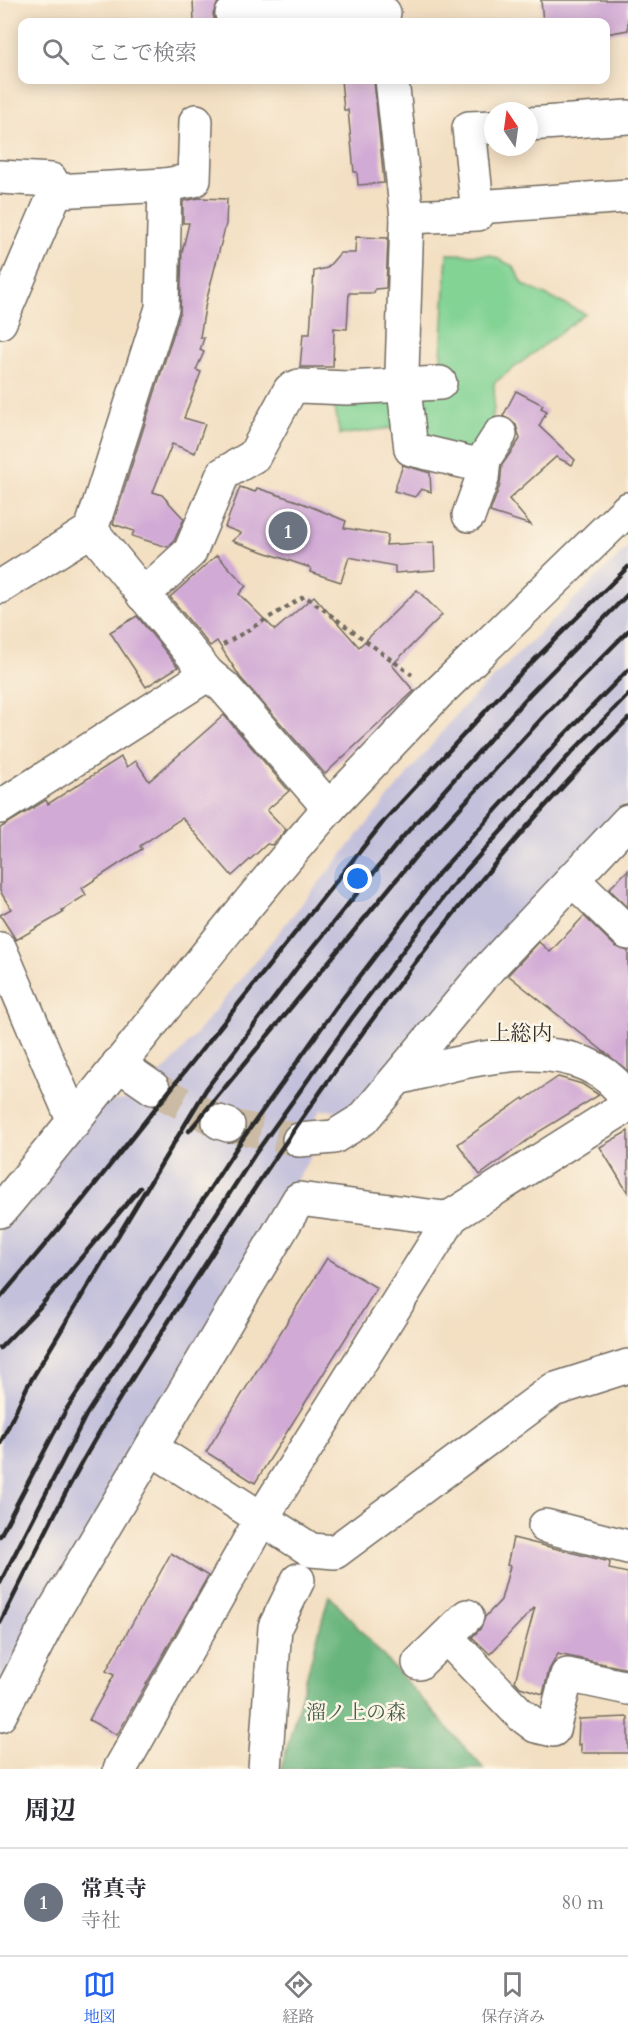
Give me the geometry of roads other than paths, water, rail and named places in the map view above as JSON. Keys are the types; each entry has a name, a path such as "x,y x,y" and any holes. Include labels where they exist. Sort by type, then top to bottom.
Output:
{"street":[{"path":"232,14 385,12"},
{"path":"392,84 407,217 403,384 411,449 474,464 492,446 469,515"},
{"path":"538,123 628,117"},
{"path":"56,191 165,185 194,180 196,122"},
{"path":"407,217 477,214 469,128 484,127"},
{"path":"0,177 51,180 56,191 0,322"},
{"path":"0,587 91,530 162,308 165,185"},
{"path":"477,207 628,196"},
{"path":"143,595 190,552 223,474 254,456 290,390 299,386 347,388 440,383"},
{"path":"0,1211 74,1122 241,909 329,808 437,694 628,509"},
{"path":"91,530 203,667 224,687 329,808"},
{"path":"0,807 203,667"},
{"path":"299,1140 334,1137 363,1119 399,1078 408,1062 452,1010 628,821"},
{"path":"572,879 628,933"},
{"path":"0,949 74,1122"},
{"path":"399,1078 469,1060 523,1054 561,1057 591,1065 618,1083 628,1100"},
{"path":"118,1064 153,1088"},
{"path":"0,1715 54,1611 299,1200 444,1218 452,1216 628,1105"},
{"path":"120,1769 262,1518 452,1216"},
{"path":"151,1448 311,1550 335,1552 553,1390 628,1366"},
{"path":"545,1526 628,1547"},
{"path":"265,1769 275,1627 298,1581"},
{"path":"419,1663 456,1626 520,1714 536,1726 553,1730 567,1674 628,1688"}],"tunnel":[{"path":"153,1088 219,1122"},
{"path":"228,1125 299,1140"}],"railway":[{"path":"0,1298 80,1203 384,821 516,678 628,567"},
{"path":"0,1444 27,1387 207,1088 302,961 401,839 530,694 628,594"},
{"path":"189,1131 415,857 544,716 628,631"},
{"path":"0,1536 66,1410 241,1141 337,1006 439,873 562,737 628,670"},
{"path":"0,1583 86,1415 255,1154 352,1018 452,886 572,752 628,695"},
{"path":"0,1623 63,1499 114,1408 240,1210 341,1062 449,919 506,850 628,719"},
{"path":"0,1348 38,1309 140,1188"}],"place":[{"name":"常真寺","path":"288,531"}],"district":[{"name":"上総内","path":"521,1033"}],"park label":[{"name":"溜ノ上の森","path":"356,1712"}]}
